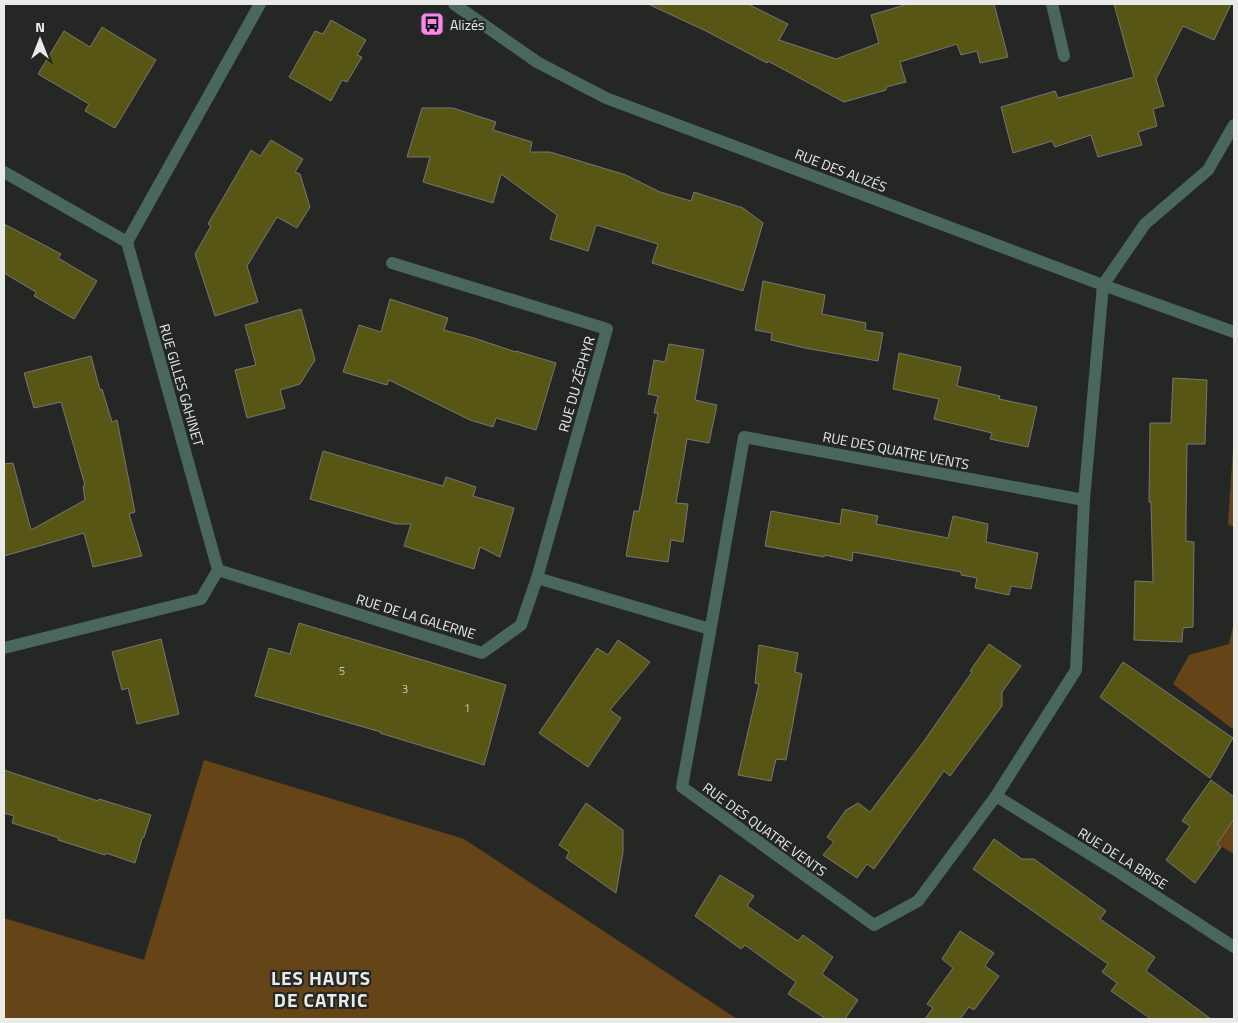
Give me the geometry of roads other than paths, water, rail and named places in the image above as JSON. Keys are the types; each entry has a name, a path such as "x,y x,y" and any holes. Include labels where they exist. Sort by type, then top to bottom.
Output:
{"street":[{"path":"4,172 127,242 260,4"},
{"name":"RUE DES ALIZÉS","path":"454,4 537,62 606,98 1102,285 1234,332"},
{"path":"1052,4 1064,56"},
{"path":"1102,285 1145,224 1208,170 1234,125"},
{"name":"RUE GILLES GAHINET","path":"127,242 218,570"},
{"name":"RUE DU ZÉPHYR","path":"392,263 607,329 538,578"},
{"name":"RUE DES QUATRE VENTS","path":"1084,500 744,437 682,787 874,925 918,901 996,796 1076,670 1084,500 1102,285"},
{"path":"4,648 200,599 218,570"},
{"name":"RUE DE LA GALERNE","path":"218,570 482,653 521,625 538,578"},
{"path":"538,578 710,629"},
{"name":"RUE DE LA BRISE","path":"996,796 1118,871 1234,947"}],"place":[{"name":"Alizés","path":"432,24"}],"district":[{"name":"LES HAUTS DE CATRIC","path":"321,988"}]}
